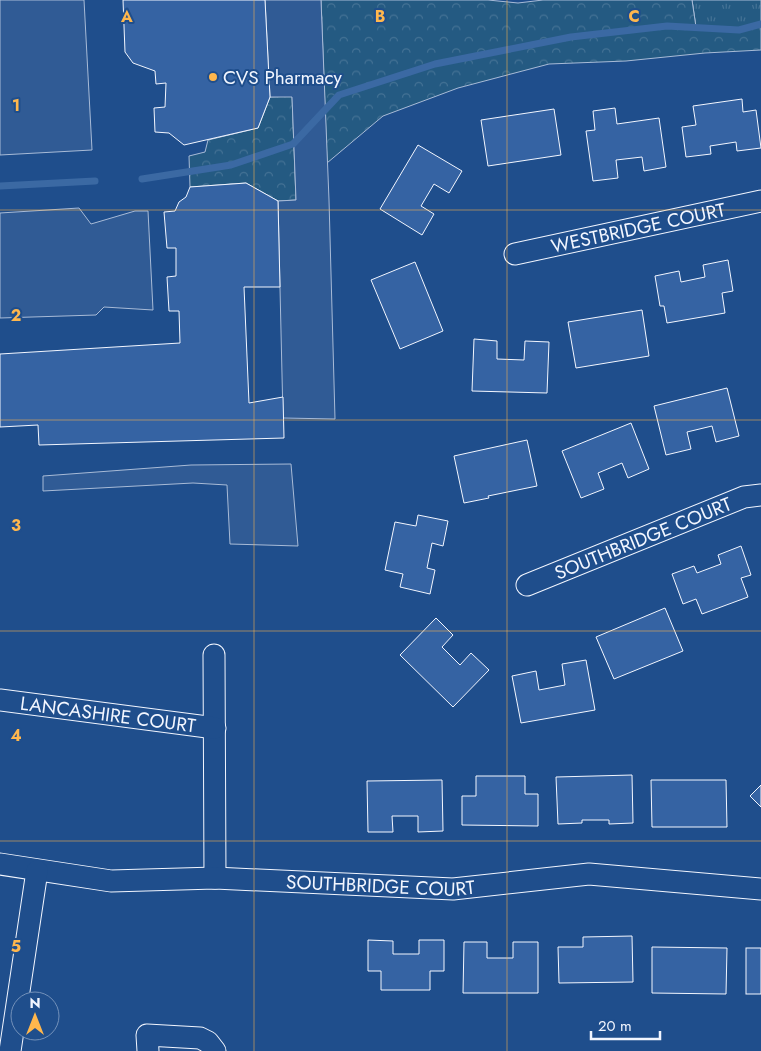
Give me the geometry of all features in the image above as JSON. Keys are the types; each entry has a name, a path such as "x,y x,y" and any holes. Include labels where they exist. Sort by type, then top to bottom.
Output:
{"street":[{"name":"WESTBRIDGE COURT","path":"515,254 761,201"},
{"name":"SOUTHBRIDGE COURT","path":"526,584 744,497 761,495"},
{"name":"LANCASHIRE COURT","path":"214,655 215,878"},
{"name":"LANCASHIRE COURT","path":"0,700 215,728"},
{"name":"SOUTHBRIDGE COURT","path":"0,864 37,871 111,880 215,878 453,889 589,874 761,889"},
{"path":"10,1051 37,871"},
{"path":"148,1051 147,1035 200,1038 208,1042 216,1051"}],"green space":[{"path":"321,0 488,0 518,3 543,0 692,0 696,27 739,30 761,24 761,50 705,53 626,61 549,64 458,88 383,116 327,163"},
{"path":"692,0 761,0 761,24 739,30 696,27"},
{"path":"292,96 296,200 278,201 246,183 190,187 189,156 205,152 208,140 258,128 270,97"}],"shaded area":[{"path":"0,0 84,0 92,150 0,155"},
{"path":"265,0 321,0 335,419 283,418 278,201 296,200 292,97 270,97"},
{"path":"79,208 91,224 135,211 148,211 153,310 104,307 96,315 0,318 0,213"},
{"path":"291,464 298,546 230,544 227,485 193,483 43,491 43,476 191,465"}],"building":[{"name":"CVS Pharmacy","path":"123,0 265,0 270,97 258,128 184,145 169,133 155,132 154,108 165,107 166,83 156,84 155,71 133,63 125,52"},
{"path":"742,99 743,112 756,110 761,148 737,151 736,142 710,146 711,154 686,157 682,127 696,125 693,106"},
{"path":"615,108 617,124 659,118 666,167 644,171 642,157 616,160 618,178 593,181 586,131 595,130 593,111"},
{"path":"554,109 561,155 488,166 481,120"},
{"path":"418,145 462,171 449,193 434,184 421,206 434,214 422,235 380,209"},
{"path":"246,183 278,201 280,287 244,287 249,403 283,397 284,438 39,445 38,425 0,427 0,354 180,343 179,311 169,311 167,277 176,276 176,248 167,248 164,212 175,211 179,202 186,197 190,187"},
{"path":"728,260 733,291 722,293 725,313 667,323 664,306 660,306 655,276 679,271 681,282 705,277 703,265"},
{"path":"415,262 443,331 400,349 371,280"},
{"path":"642,310 649,356 576,368 568,322"},
{"path":"474,339 497,341 497,359 524,360 525,341 549,342 547,393 472,391"},
{"path":"727,388 739,436 716,442 712,426 687,432 691,449 666,455 654,406"},
{"path":"631,423 649,469 628,478 622,463 598,473 604,489 581,498 562,451"},
{"path":"527,440 537,486 464,503 454,456"},
{"path":"418,515 448,521 443,546 432,543 427,568 435,570 430,594 400,587 403,574 385,570 395,522 416,526"},
{"path":"741,546 751,575 741,578 748,597 702,614 696,599 683,604 672,574 694,566 697,573 721,564 718,555"},
{"path":"665,608 683,651 614,679 596,637"},
{"path":"436,618 453,635 442,647 460,665 471,653 489,670 453,707 400,655"},
{"path":"586,660 595,710 521,723 512,676 536,671 539,690 565,685 562,664"},
{"path":"632,775 633,823 609,824 609,820 582,820 582,823 558,824 556,777"},
{"path":"476,776 525,776 525,794 538,794 538,826 462,825 462,796 476,796"},
{"path":"442,780 443,831 418,832 418,816 392,816 393,832 368,832 367,781"},
{"path":"651,780 726,780 727,827 652,827"},
{"path":"761,785 761,807 750,796"},
{"path":"632,936 633,982 559,983 558,947 583,947 583,937"},
{"path":"368,940 393,941 393,954 419,954 419,940 444,940 444,971 430,971 430,990 381,990 381,971 368,971"},
{"path":"464,942 487,942 487,958 513,958 513,942 538,942 538,993 463,993"},
{"path":"652,947 727,948 726,994 652,993"},
{"path":"746,948 761,948 761,994 746,994"}],"waterway":[{"path":"142,179 231,165 293,144 339,95 435,64 571,37 667,26 739,30 761,24"},
{"path":"0,186 95,181"}],"place":[{"name":"CVS Pharmacy","path":"213,77"}]}
